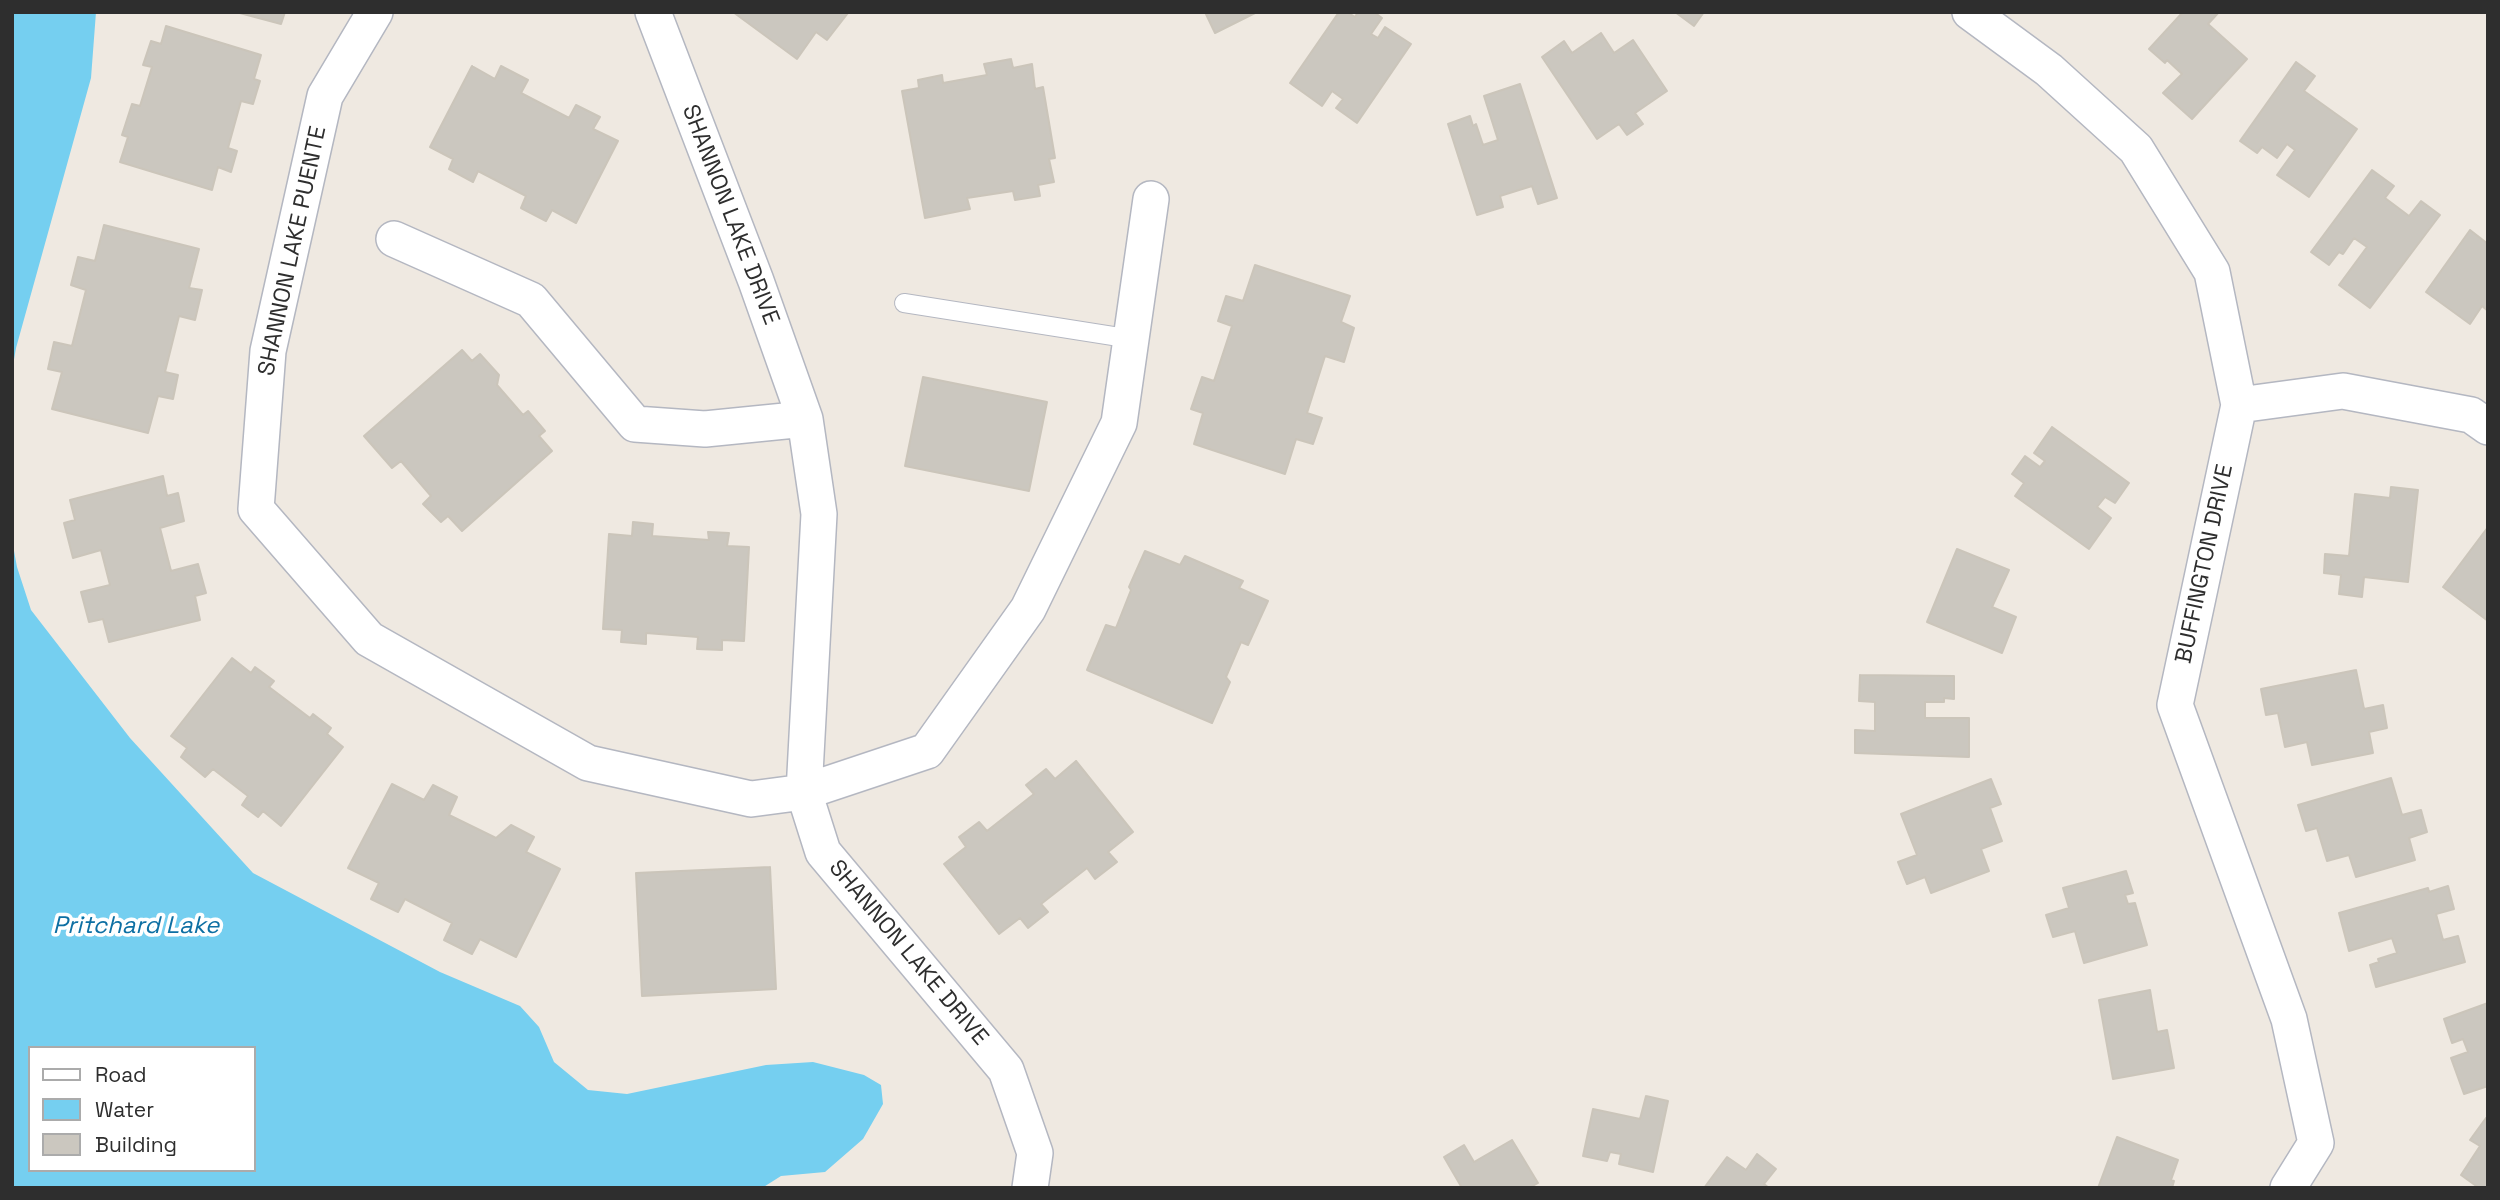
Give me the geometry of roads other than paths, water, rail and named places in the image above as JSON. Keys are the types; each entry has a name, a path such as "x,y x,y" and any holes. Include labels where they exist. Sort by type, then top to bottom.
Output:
{"street":[{"name":"SHANNON LAKE PUENTE","path":"375,12 325,96 268,351 256,509 369,639 588,763 751,799 804,792 927,751 1028,609 1119,423 1151,199"},
{"name":"SHANNON LAKE DRIVE","path":"653,12 756,281 805,419 819,514 804,792 823,852 1006,1070 1035,1153 1030,1188"},
{"name":"BUFFINGTON DRIVE","path":"1970,12 2049,70 2136,149 2212,272 2239,405 2175,705 2289,1019 2316,1143 2288,1188"},
{"path":"394,239 531,300 635,424 705,429 805,419"},
{"path":"2239,405 2343,391 2471,415 2488,426"}],"lane":[{"path":"904,303 1132,339"}],"water":[{"path":"12,12 96,12 91,78 16,348 12,371"},
{"name":"Pritchard Lake","path":"12,540 17,567 31,610 130,738 253,873 440,972 520,1006 539,1027 554,1062 588,1090 627,1094 766,1065 813,1062 864,1075 881,1085 883,1104 863,1139 825,1172 781,1176 762,1188 12,1188"}]}
